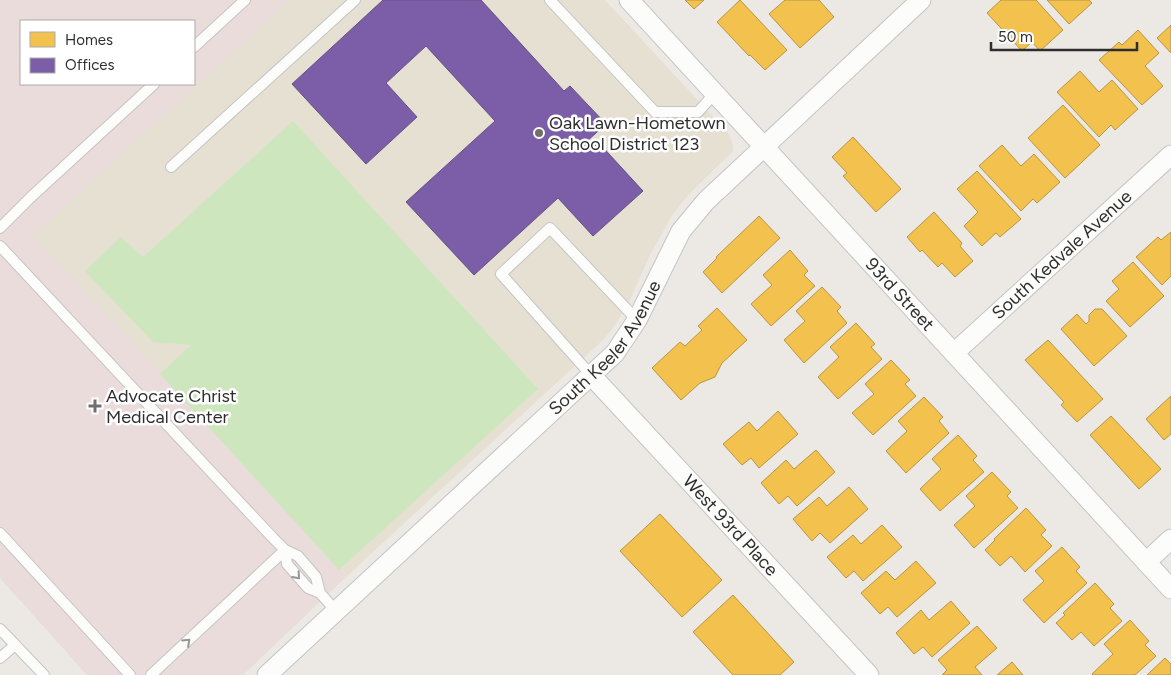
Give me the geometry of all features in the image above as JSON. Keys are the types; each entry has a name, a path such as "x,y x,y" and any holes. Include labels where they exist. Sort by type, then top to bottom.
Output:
{"street":[{"name":"93rd Street","path":"629,0 1171,590"},
{"name":"South Keeler Avenue","path":"267,675 615,353 637,320 681,231 706,201 921,0"},
{"name":"South Kedvale Avenue","path":"954,353 1171,155"},
{"name":"West 93rd Place","path":"591,375 869,675"},
{"path":"1146,562 1171,539"}],"lane":[{"path":"195,46 245,0"},
{"path":"171,166 355,0"},
{"path":"550,0 655,112 698,112 715,93"},
{"path":"0,228 31,196 153,85"},
{"path":"591,375 500,274 550,228 637,320"},
{"path":"0,246 285,550 287,564 308,588 320,593 336,611"},
{"path":"0,534 130,675"},
{"path":"151,675 285,550"},
{"path":"0,629 44,675"},
{"path":"0,658 15,645"}],"shaded area":[{"name":"Advocate Christ Medical Center","path":"0,0 290,0 33,235 347,576 243,675 87,675 0,578"},
{"path":"290,0 605,0 729,134 733,145 733,151 689,194 673,214 651,253 628,304 604,339 347,576 33,235"}],"green space":[{"path":"293,121 538,389 339,570 160,374 191,345 153,342 85,271 121,237 143,257"}],"building: Homes":[{"path":"685,0 704,0 694,9"},
{"path":"740,0 787,50 765,70 717,22"},
{"path":"785,0 819,0 834,17 800,48 769,14"},
{"path":"1001,0 1036,0 1063,30 1040,51 1032,42 1022,51 987,13"},
{"path":"1047,0 1089,0 1092,3 1069,24"},
{"path":"1171,25 1171,53 1157,38"},
{"path":"1138,30 1159,53 1145,66 1163,86 1142,105 1099,60 1119,42 1122,45"},
{"path":"1080,71 1099,92 1112,80 1138,109 1115,130 1111,125 1099,137 1057,92"},
{"path":"1063,105 1100,145 1065,178 1028,138"},
{"path":"853,137 901,189 876,212 843,176 847,173 832,157"},
{"path":"1002,145 1021,166 1034,154 1060,182 1037,203 1033,199 1021,211 979,166"},
{"path":"977,171 1021,219 1000,237 996,233 982,246 964,226 978,212 957,189"},
{"path":"934,212 962,243 960,246 973,261 955,277 942,263 938,267 922,250 920,252 907,237"},
{"path":"759,216 780,238 722,293 703,272"},
{"path":"1171,232 1171,276 1162,285 1136,257 1158,237 1161,240"},
{"path":"790,250 808,271 804,275 815,286 771,326 751,304 772,285 763,275"},
{"path":"1133,262 1164,296 1130,327 1106,301 1119,289 1112,281"},
{"path":"822,287 841,307 837,311 847,323 804,363 784,340 805,321 796,311"},
{"path":"717,308 747,340 722,363 715,377 700,383 681,400 652,368 680,342 685,346 702,330 698,326"},
{"path":"1095,309 1102,309 1127,336 1094,366 1061,329 1077,314 1086,324 1089,321 1089,315"},
{"path":"856,323 875,344 871,347 882,359 838,399 818,377 839,357 830,347"},
{"path":"1048,340 1103,399 1077,422 1061,405 1064,402 1025,360"},
{"path":"891,360 910,380 905,384 916,396 873,435 852,413 874,394 865,384"},
{"path":"1171,396 1171,434 1164,440 1146,419"},
{"path":"924,397 943,417 939,421 949,433 906,473 886,451 907,431 898,421"},
{"path":"778,411 798,434 759,468 751,458 742,465 723,444 749,422 757,431"},
{"path":"1111,416 1161,469 1139,489 1090,435"},
{"path":"958,435 977,456 973,460 984,472 940,511 920,489 941,469 932,459"},
{"path":"816,450 835,472 797,506 788,496 779,504 761,483 786,460 794,469"},
{"path":"992,472 1011,492 1007,496 1018,508 974,548 954,525 975,506 966,496"},
{"path":"849,487 868,509 830,543 820,533 812,541 793,519 819,497 827,506"},
{"path":"1026,508 1046,530 1041,535 1052,546 1025,572 1011,556 1000,566 985,550"},
{"path":"660,514 722,580 682,617 620,551"},
{"path":"882,525 902,547 863,581 854,571 846,578 827,557 853,535 861,544"},
{"path":"1062,547 1080,567 1076,571 1087,583 1044,623 1023,600 1044,581 1035,571"},
{"path":"916,561 936,583 897,617 888,607 880,614 861,593 886,571 895,580"},
{"path":"1095,583 1114,604 1110,608 1122,621 1094,646 1081,632 1072,640 1056,623 1065,615 1063,613"},
{"path":"733,595 794,662 780,675 733,675 693,632"},
{"path":"951,601 970,623 932,657 923,647 914,654 896,633 921,610 929,620"},
{"path":"1130,620 1149,641 1145,645 1156,656 1135,675 1093,675 1113,654 1104,644"},
{"path":"977,626 997,648 975,667 982,675 942,675 947,670 938,660"},
{"path":"1165,658 1171,664 1171,675 1147,675"},
{"path":"1012,662 1023,675 997,675"}],"building: Offices":[{"name":"Oak Lawn-Hometown School District 123","path":"383,0 481,0 564,91 570,86 606,124 586,142 592,148 598,142 643,191 593,236 558,198 474,275 406,202 495,121 426,46 386,83 417,117 366,164 292,84"}],"place":[{"name":"Oak Lawn-Hometown School District 123","path":"539,133"},
{"name":"Advocate Christ Medical Center","path":"95,406"}]}
